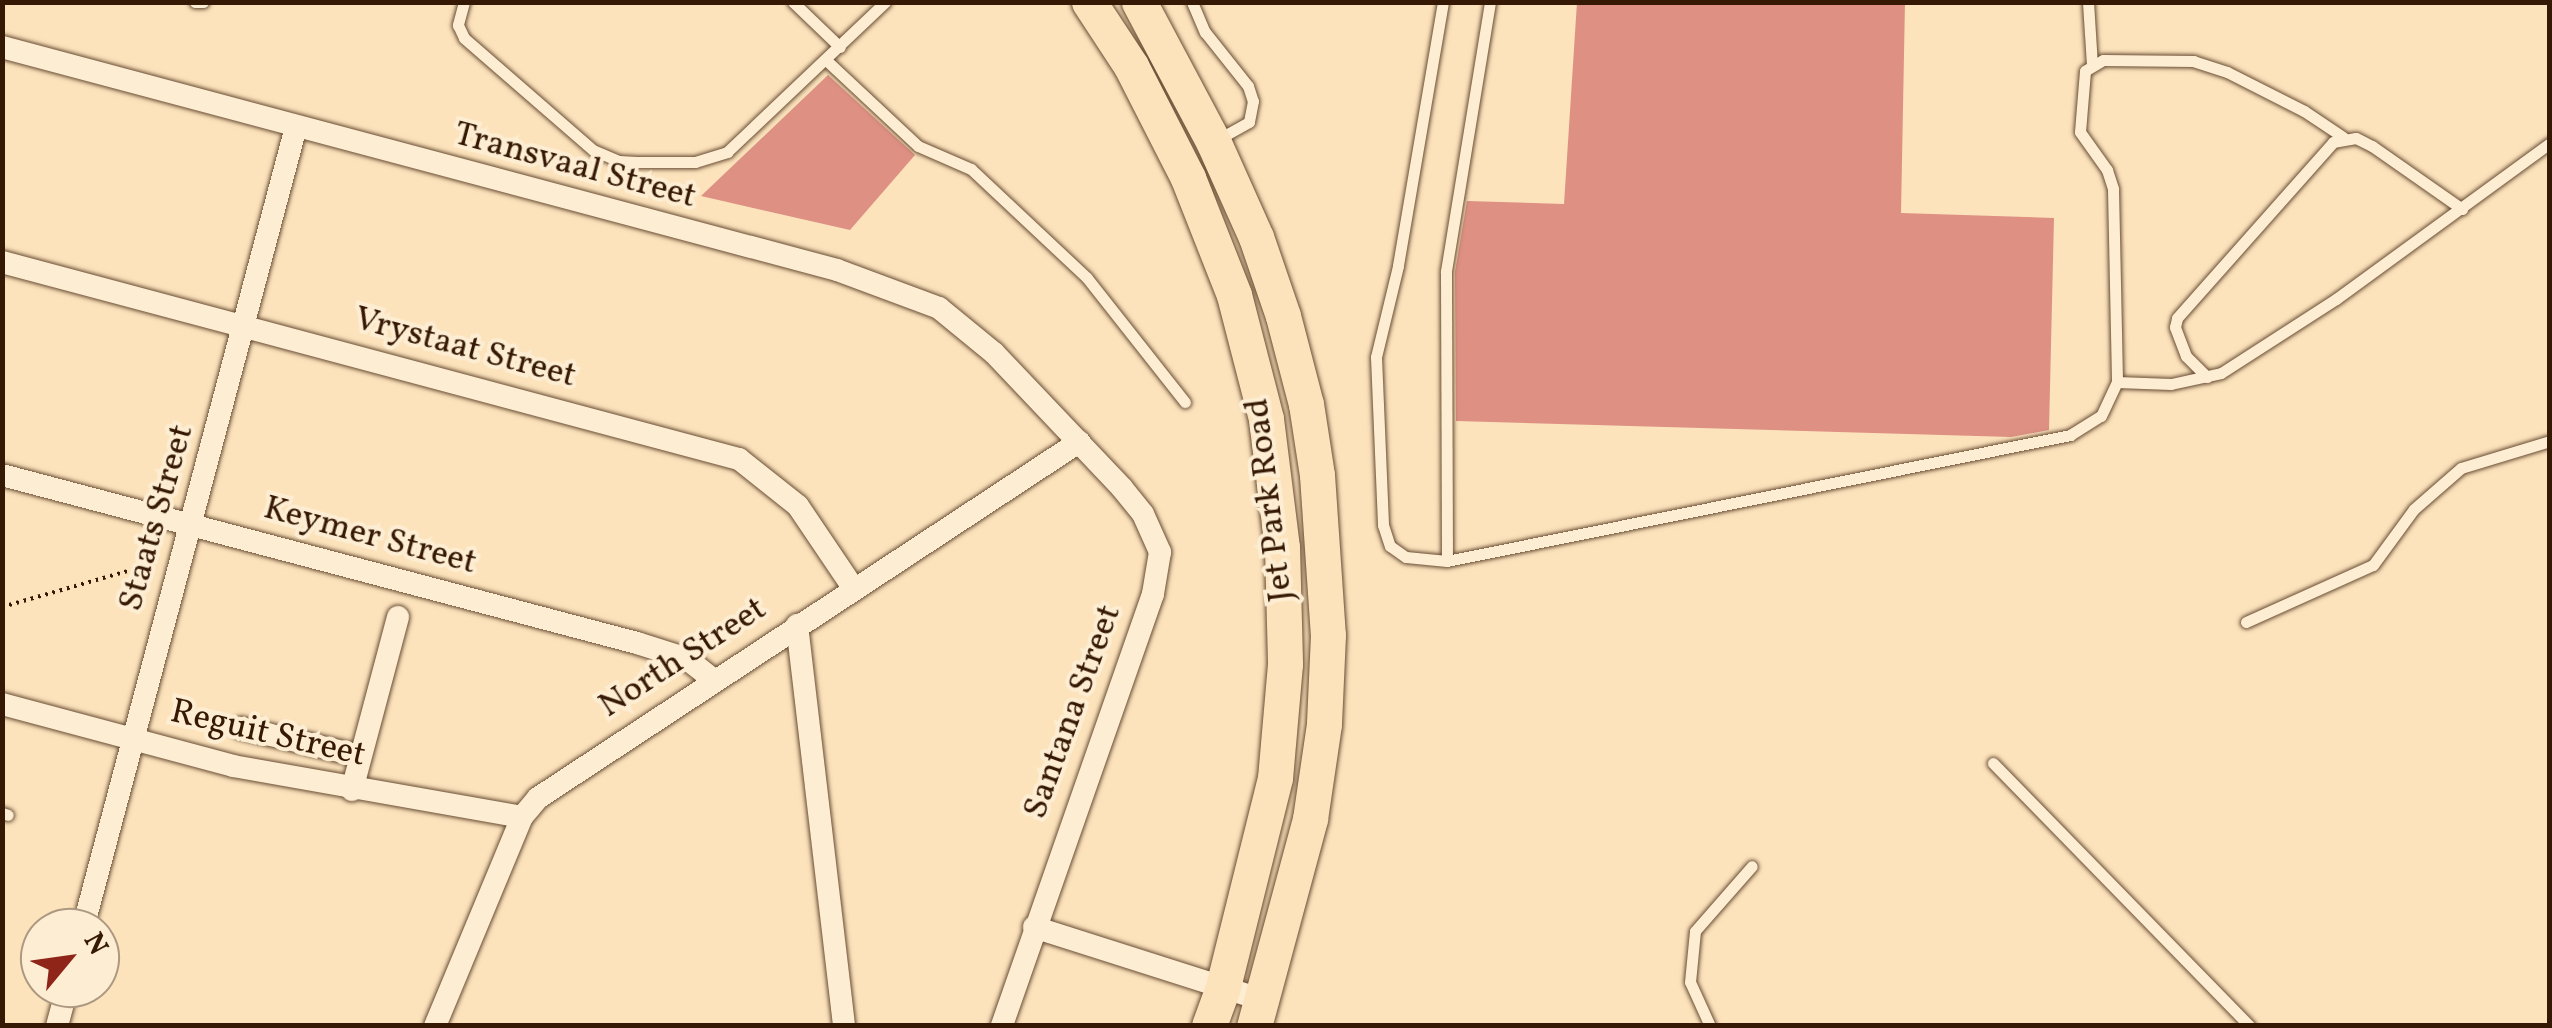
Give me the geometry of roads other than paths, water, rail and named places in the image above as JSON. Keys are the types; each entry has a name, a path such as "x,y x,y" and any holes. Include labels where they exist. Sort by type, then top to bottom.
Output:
{"main road":[{"name":"Jet Park Road","path":"1089,2 1131,66 1188,178 1234,294 1266,419 1282,548 1285,664 1274,778 1222,990 1209,1026"},
{"name":"Jet Park Road","path":"1141,4 1213,142 1256,236 1283,316 1306,404 1324,550 1324,724 1310,819 1258,1013"}],"street":[{"name":"Transvaal Street","path":"2,47 911,294 967,327 1078,442"},
{"name":"Staats Street","path":"88,908 247,326 296,127"},
{"name":"Vrystaat Street","path":"2,262 739,459 798,506 854,589"},
{"name":"North Street","path":"436,1026 522,817 546,790 1078,442"},
{"name":"Santana Street","path":"1002,1026 1160,570 1156,537 1143,514 1078,442"},
{"name":"Keymer Street","path":"2,475 637,644 686,658 713,678"},
{"path":"352,790 398,616"},
{"path":"797,625 844,1026"},
{"name":"Reguit Street","path":"2,704 233,766 522,817"},
{"path":"241,728 360,756"},
{"path":"1034,928 1222,990 1258,1013"}],"lane":[{"path":"464,2 458,24 464,38 574,136 619,161 695,162 717,157 738,143 885,2"},
{"path":"794,2 840,46"},
{"path":"1192,2 1206,32 1248,86 1254,108 1244,126 1213,142"},
{"path":"1443,2 1398,266 1376,357 1383,525 1390,546 1406,557 1447,561 2070,435 2102,416 2117,382 2113,189 2107,170 2080,132 2082,80 2092,65 2088,2"},
{"path":"1447,561 1446,271 1490,2"},
{"path":"2092,65 2116,60 2178,59 2211,65 2304,111 2343,137 2372,146 2462,209"},
{"path":"826,60 918,146 971,169 1087,278 1185,402"},
{"path":"2207,376 2186,356 2178,340 2178,318 2321,152 2343,137"},
{"path":"2117,382 2171,384 2207,376 2240,362 2462,209 2550,143"},
{"path":"2246,622 2373,565 2414,509 2462,468 2550,441"},
{"path":"1993,763 2250,1026"},
{"path":"1710,1026 1690,982 1694,931 1752,866"}]}
